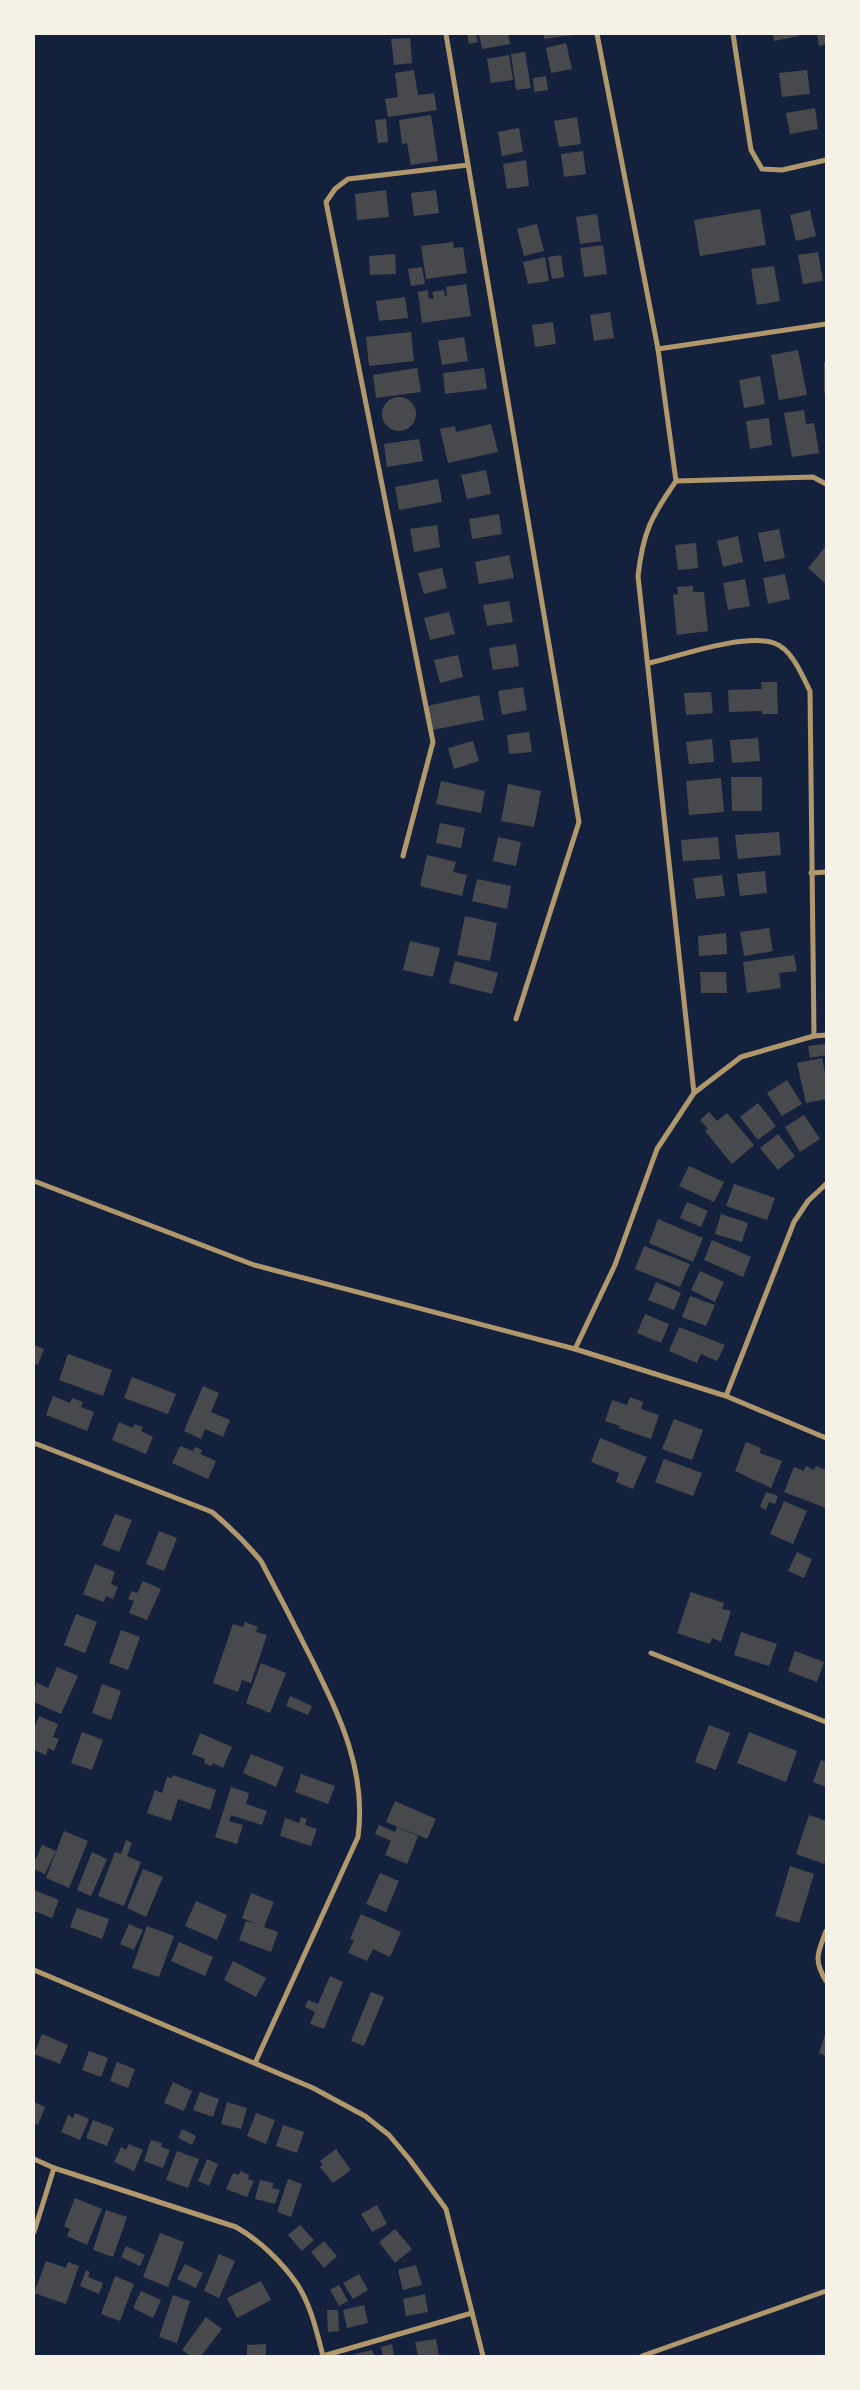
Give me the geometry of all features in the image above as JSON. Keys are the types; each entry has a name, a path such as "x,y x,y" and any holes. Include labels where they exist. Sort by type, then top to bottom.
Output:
{"street":[{"path":"446,34 579,822 516,1020"},
{"path":"597,34 658,349 676,481 655,511 642,543 638,576 649,663 694,1093"},
{"path":"733,34 751,150 762,169 782,170 826,160"},
{"path":"403,856 433,742 326,202 335,189 348,179 468,164"},
{"path":"658,349 826,324"},
{"path":"676,481 813,477 826,484"},
{"path":"649,663 743,640 774,643 796,661 810,691 814,1036"},
{"path":"812,873 826,872"},
{"path":"575,1349 615,1265 657,1149 694,1093 741,1057 814,1036 826,1035"},
{"path":"34,1181 254,1265 575,1349 726,1396 826,1438"},
{"path":"726,1396 794,1222 808,1201 826,1184"},
{"path":"34,1443 212,1512 226,1523 261,1561 342,1724 355,1764 360,1791 361,1813 358,1837 255,2063"},
{"path":"651,1653 826,1722"},
{"path":"826,1931 817,1954 817,1962 826,1981"},
{"path":"34,1970 313,2088 365,2116 389,2136 410,2160 446,2209 483,2356"},
{"path":"34,2159 54,2168 236,2227 252,2237 297,2284 310,2312 323,2356 472,2313"},
{"path":"34,2232 54,2168"},
{"path":"642,2356 826,2291"}],"building":[{"path":"467,34 476,34 478,42 469,44"},
{"path":"479,34 508,34 510,44 482,49"},
{"path":"544,34 573,34 573,35 544,39"},
{"path":"773,34 799,34 799,36 774,41"},
{"path":"817,34 826,34 826,44 819,46"},
{"path":"410,38 412,63 394,65 391,39"},
{"path":"566,43 572,69 551,73 546,48"},
{"path":"525,52 531,88 516,90 511,54"},
{"path":"509,55 513,80 491,83 487,59"},
{"path":"414,70 418,95 434,93 437,110 388,117 385,99 398,97 395,73"},
{"path":"807,70 810,94 782,97 779,73"},
{"path":"546,76 548,90 534,92 533,78"},
{"path":"815,108 818,129 790,134 786,113"},
{"path":"431,115 438,161 411,165 407,143 402,144 399,120"},
{"path":"577,117 581,144 559,147 554,121"},
{"path":"386,119 388,142 378,143 375,120"},
{"path":"519,128 523,152 502,156 498,132"},
{"path":"583,151 586,174 564,177 561,154"},
{"path":"526,160 529,186 507,189 503,164"},
{"path":"386,190 389,217 357,220 355,194"},
{"path":"436,190 439,213 414,216 411,193"},
{"path":"760,209 766,245 700,256 694,220"},
{"path":"810,210 816,236 796,241 790,215"},
{"path":"597,214 601,241 580,244 576,217"},
{"path":"537,224 544,251 524,256 517,229"},
{"path":"453,242 454,248 463,247 467,273 426,279 421,246"},
{"path":"603,245 607,274 584,277 580,248"},
{"path":"818,252 823,281 803,284 798,255"},
{"path":"395,254 396,274 370,275 369,256"},
{"path":"561,255 564,277 552,279 548,257"},
{"path":"545,257 549,281 528,284 523,262"},
{"path":"774,266 780,301 757,305 751,269"},
{"path":"422,267 425,284 411,286 408,269"},
{"path":"466,284 471,316 422,323 418,292 428,290 429,299 434,298 432,292 444,290 445,296 447,296 446,287"},
{"path":"405,297 408,318 379,321 376,301"},
{"path":"610,312 614,338 594,341 590,315"},
{"path":"553,322 556,344 535,347 532,325"},
{"path":"411,332 414,361 369,366 366,337"},
{"path":"464,337 468,361 442,365 438,341"},
{"path":"798,350 807,395 779,400 771,355"},
{"path":"824,362 826,362 826,393 824,393"},
{"path":"417,368 421,392 376,398 373,375"},
{"path":"484,368 487,389 445,394 443,373"},
{"path":"760,376 765,404 744,408 739,380"},
{"path":"399,397 406,398 411,402 415,407 415,421 411,426 406,430 399,431 392,430 387,426 383,421 382,414 383,407 387,402 392,398"},
{"path":"804,410 806,424 814,423 819,453 792,457 784,413"},
{"path":"769,418 772,445 750,449 746,421"},
{"path":"491,424 498,452 448,463 440,429 455,426 456,432"},
{"path":"419,439 423,461 387,467 384,444"},
{"path":"486,470 491,494 467,499 461,475"},
{"path":"438,479 442,502 399,510 395,487"},
{"path":"499,514 502,534 472,539 469,519"},
{"path":"437,525 440,547 414,552 410,529"},
{"path":"779,529 785,558 764,562 758,533"},
{"path":"738,536 743,562 723,567 717,541"},
{"path":"696,543 698,568 678,570 675,545"},
{"path":"826,546 826,584 808,568"},
{"path":"509,555 514,578 479,584 475,562"},
{"path":"442,568 447,588 424,594 418,573"},
{"path":"785,574 790,599 768,604 763,578"},
{"path":"745,579 750,606 728,610 723,583"},
{"path":"693,586 693,592 704,592 708,631 677,635 673,595 678,594 677,587"},
{"path":"509,601 513,622 487,626 483,605"},
{"path":"449,612 455,634 430,640 424,618"},
{"path":"516,644 519,666 493,670 489,648"},
{"path":"458,655 463,677 440,683 434,660"},
{"path":"761,682 777,682 778,714 762,714 762,711 729,712 728,690 762,689"},
{"path":"523,687 527,710 502,715 498,691"},
{"path":"711,692 713,713 686,715 684,693"},
{"path":"479,695 484,720 432,730 427,706"},
{"path":"529,732 532,752 509,754 507,735"},
{"path":"758,738 760,761 732,763 730,740"},
{"path":"712,739 714,762 689,764 686,742"},
{"path":"473,741 479,761 454,769 448,748"},
{"path":"731,777 762,777 762,811 732,811"},
{"path":"721,778 724,812 689,815 686,781"},
{"path":"441,781 485,791 481,813 436,804"},
{"path":"508,784 541,791 534,827 501,821"},
{"path":"440,823 465,828 461,848 436,843"},
{"path":"779,832 781,855 738,859 735,835"},
{"path":"498,837 521,842 516,866 493,861"},
{"path":"718,837 720,859 683,861 681,840"},
{"path":"427,855 456,862 453,872 467,875 462,896 420,886"},
{"path":"765,871 767,893 740,896 737,874"},
{"path":"722,875 725,896 696,899 693,878"},
{"path":"477,879 511,886 507,909 472,901"},
{"path":"465,916 497,923 490,961 457,955"},
{"path":"769,928 773,951 744,956 740,932"},
{"path":"726,933 727,954 699,956 698,936"},
{"path":"410,941 440,948 433,977 403,970"},
{"path":"794,955 797,971 779,973 781,988 747,993 743,962"},
{"path":"455,961 498,973 492,994 449,983"},
{"path":"700,972 726,972 727,993 701,993"},
{"path":"825,1044 826,1055 810,1058 808,1046"},
{"path":"822,1058 826,1078 826,1099 806,1103 797,1063"},
{"path":"787,1080 802,1104 782,1116 767,1093"},
{"path":"758,1103 776,1126 758,1140 740,1117"},
{"path":"709,1112 717,1121 727,1113 754,1145 732,1164 705,1131 708,1129 700,1120"},
{"path":"804,1115 820,1139 800,1152 785,1127"},
{"path":"778,1134 795,1156 778,1170 760,1148"},
{"path":"689,1166 724,1182 714,1202 679,1186"},
{"path":"734,1184 775,1198 767,1220 726,1206"},
{"path":"687,1202 708,1211 701,1227 680,1218"},
{"path":"721,1214 748,1223 742,1242 715,1234"},
{"path":"658,1219 703,1238 693,1262 649,1243"},
{"path":"712,1240 751,1257 743,1277 704,1260"},
{"path":"644,1246 690,1264 680,1287 635,1269"},
{"path":"700,1271 724,1282 715,1302 691,1290"},
{"path":"656,1282 681,1293 674,1310 648,1300"},
{"path":"690,1296 715,1305 706,1326 682,1317"},
{"path":"645,1314 669,1324 661,1343 637,1333"},
{"path":"679,1327 725,1345 717,1361 701,1354 697,1363 669,1351"},
{"path":"34,1345 44,1349 38,1365 34,1363"},
{"path":"68,1354 112,1370 103,1396 59,1380"},
{"path":"132,1377 176,1394 168,1414 124,1398"},
{"path":"203,1386 219,1393 211,1412 230,1420 223,1437 205,1429 201,1439 184,1431"},
{"path":"53,1396 70,1403 72,1398 83,1402 81,1407 94,1412 87,1431 46,1415"},
{"path":"630,1397 643,1402 641,1409 659,1415 651,1439 605,1421 612,1400 627,1405"},
{"path":"674,1419 703,1430 692,1460 662,1449"},
{"path":"119,1422 133,1428 134,1424 143,1427 141,1431 153,1437 146,1454 112,1440"},
{"path":"600,1438 647,1457 633,1489 616,1482 619,1473 591,1462"},
{"path":"746,1442 761,1448 760,1453 782,1461 771,1488 735,1471"},
{"path":"180,1446 193,1451 195,1447 202,1450 200,1454 216,1461 208,1479 172,1463"},
{"path":"664,1459 702,1473 693,1496 655,1482"},
{"path":"806,1466 814,1470 816,1466 826,1470 826,1508 784,1492 794,1467 804,1471"},
{"path":"766,1492 778,1496 775,1504 769,1502 766,1510 760,1507"},
{"path":"784,1501 807,1511 793,1544 770,1534"},
{"path":"115,1514 132,1520 119,1552 102,1545"},
{"path":"159,1531 177,1538 164,1571 146,1564"},
{"path":"797,1552 812,1559 804,1578 788,1571"},
{"path":"95,1564 115,1572 111,1584 118,1587 113,1599 106,1596 104,1602 83,1594"},
{"path":"143,1581 161,1589 147,1620 129,1613 134,1601 128,1599 132,1591 137,1593"},
{"path":"691,1592 724,1603 722,1609 731,1611 721,1642 712,1638 710,1644 677,1633"},
{"path":"76,1614 97,1622 85,1653 64,1645"},
{"path":"245,1622 258,1627 256,1632 267,1635 251,1683 242,1680 238,1692 213,1683 233,1624 243,1627"},
{"path":"121,1630 140,1637 128,1670 109,1663"},
{"path":"741,1632 777,1644 769,1666 734,1655"},
{"path":"795,1651 824,1662 817,1682 788,1671"},
{"path":"261,1663 286,1673 270,1713 246,1703"},
{"path":"57,1667 78,1676 61,1714 34,1702 36,1682 48,1688"},
{"path":"102,1684 121,1691 111,1720 92,1713"},
{"path":"290,1696 312,1706 308,1715 286,1706"},
{"path":"39,1716 58,1724 53,1737 59,1739 54,1751 48,1748 46,1755 34,1750 34,1729"},
{"path":"709,1725 730,1733 716,1770 695,1762"},
{"path":"82,1732 103,1740 92,1770 71,1763"},
{"path":"749,1732 797,1751 786,1782 737,1763"},
{"path":"200,1733 232,1747 223,1768 213,1763 211,1766 204,1763 205,1759 192,1754"},
{"path":"251,1754 284,1767 276,1787 243,1773"},
{"path":"821,1760 826,1762 826,1787 813,1782"},
{"path":"301,1774 335,1786 328,1804 295,1792"},
{"path":"173,1775 216,1790 210,1810 178,1799 171,1821 147,1813 155,1790 162,1793 167,1777 172,1778"},
{"path":"231,1787 249,1793 246,1804 267,1811 262,1825 231,1815 229,1821 243,1825 237,1844 215,1837"},
{"path":"395,1801 436,1819 427,1839 386,1822"},
{"path":"809,1815 826,1821 826,1858 824,1864 796,1854"},
{"path":"301,1817 307,1819 305,1825 317,1829 311,1846 280,1836 285,1818 299,1823"},
{"path":"379,1825 395,1832 397,1827 418,1836 407,1864 385,1855 391,1841 375,1834"},
{"path":"64,1831 88,1841 69,1888 46,1878"},
{"path":"126,1840 132,1843 127,1856 141,1862 124,1906 98,1896 115,1852 121,1854"},
{"path":"42,1845 56,1851 45,1874 34,1869 34,1863"},
{"path":"92,1852 107,1859 91,1896 77,1890"},
{"path":"790,1866 814,1874 799,1923 775,1916"},
{"path":"143,1869 163,1877 146,1917 127,1908"},
{"path":"380,1873 399,1881 386,1912 366,1904"},
{"path":"34,1890 59,1900 52,1918 34,1911"},
{"path":"251,1893 274,1902 264,1927 278,1932 271,1952 239,1940 246,1921 260,1925 242,1918"},
{"path":"196,1901 227,1915 217,1940 185,1926"},
{"path":"77,1908 109,1919 102,1939 70,1927"},
{"path":"361,1914 401,1932 390,1957 373,1949 367,1961 348,1953 354,1940 350,1939"},
{"path":"129,1924 143,1930 134,1950 120,1944"},
{"path":"147,1926 174,1936 159,1977 132,1968"},
{"path":"179,1942 213,1957 205,1976 171,1961"},
{"path":"233,1961 266,1978 256,1997 224,1980"},
{"path":"330,1976 343,1982 324,2029 310,2024 315,2012 305,2007 308,2000 318,2004"},
{"path":"371,1992 384,1997 364,2046 351,2041"},
{"path":"826,2032 826,2056 819,2053"},
{"path":"42,2034 68,2045 60,2064 34,2054"},
{"path":"89,2051 108,2058 101,2077 82,2070"},
{"path":"117,2062 135,2069 128,2088 110,2081"},
{"path":"173,2082 192,2091 184,2111 164,2103"},
{"path":"200,2092 219,2099 213,2117 193,2110"},
{"path":"34,2102 45,2107 38,2125 34,2123"},
{"path":"227,2102 247,2108 241,2129 221,2124"},
{"path":"75,2113 89,2119 80,2140 61,2132 68,2115 73,2118"},
{"path":"256,2113 275,2120 266,2144 247,2136"},
{"path":"93,2120 114,2128 107,2146 86,2138"},
{"path":"283,2125 304,2132 297,2153 276,2146"},
{"path":"182,2129 196,2136 192,2145 178,2138"},
{"path":"151,2140 162,2143 161,2147 170,2150 163,2168 144,2161"},
{"path":"129,2144 143,2150 134,2171 114,2162 121,2147 126,2150"},
{"path":"336,2149 351,2170 333,2183 320,2167 323,2165 320,2161"},
{"path":"177,2151 199,2159 188,2188 166,2180"},
{"path":"207,2159 218,2164 209,2186 198,2181"},
{"path":"240,2171 249,2175 248,2179 254,2181 247,2197 226,2189 233,2173 239,2175"},
{"path":"288,2179 302,2184 291,2217 277,2212"},
{"path":"260,2180 274,2183 272,2188 280,2190 275,2204 255,2199"},
{"path":"75,2198 102,2209 87,2245 67,2236 70,2229 64,2226"},
{"path":"377,2205 387,2224 372,2232 361,2214"},
{"path":"106,2210 127,2217 113,2257 93,2250"},
{"path":"300,2225 314,2240 302,2251 288,2235"},
{"path":"395,2229 412,2249 395,2263 379,2242"},
{"path":"160,2233 184,2242 168,2287 143,2277"},
{"path":"324,2241 337,2256 324,2268 311,2252"},
{"path":"126,2246 145,2255 140,2266 121,2257"},
{"path":"219,2254 235,2261 219,2298 204,2291"},
{"path":"46,2261 66,2268 68,2262 79,2266 66,2304 34,2293"},
{"path":"185,2264 203,2273 196,2288 177,2279"},
{"path":"416,2265 422,2285 403,2290 398,2270"},
{"path":"86,2270 90,2272 88,2277 103,2283 99,2294 80,2286"},
{"path":"359,2274 368,2290 353,2299 343,2283"},
{"path":"115,2276 134,2284 120,2321 101,2314"},
{"path":"261,2281 271,2300 237,2318 227,2298"},
{"path":"339,2285 348,2301 339,2306 330,2290"},
{"path":"141,2291 161,2300 153,2318 133,2308"},
{"path":"425,2294 428,2312 406,2316 403,2299"},
{"path":"173,2295 190,2301 177,2343 159,2337"},
{"path":"364,2305 368,2323 347,2328 343,2310"},
{"path":"327,2310 338,2310 339,2331 328,2332"},
{"path":"206,2317 222,2329 201,2356 191,2356 182,2350"},
{"path":"436,2339 439,2356 418,2356 415,2342"},
{"path":"266,2344 266,2356 247,2356 247,2345"},
{"path":"392,2344 394,2356 383,2356 381,2347"},
{"path":"372,2350 374,2356 355,2356 355,2354"}]}
